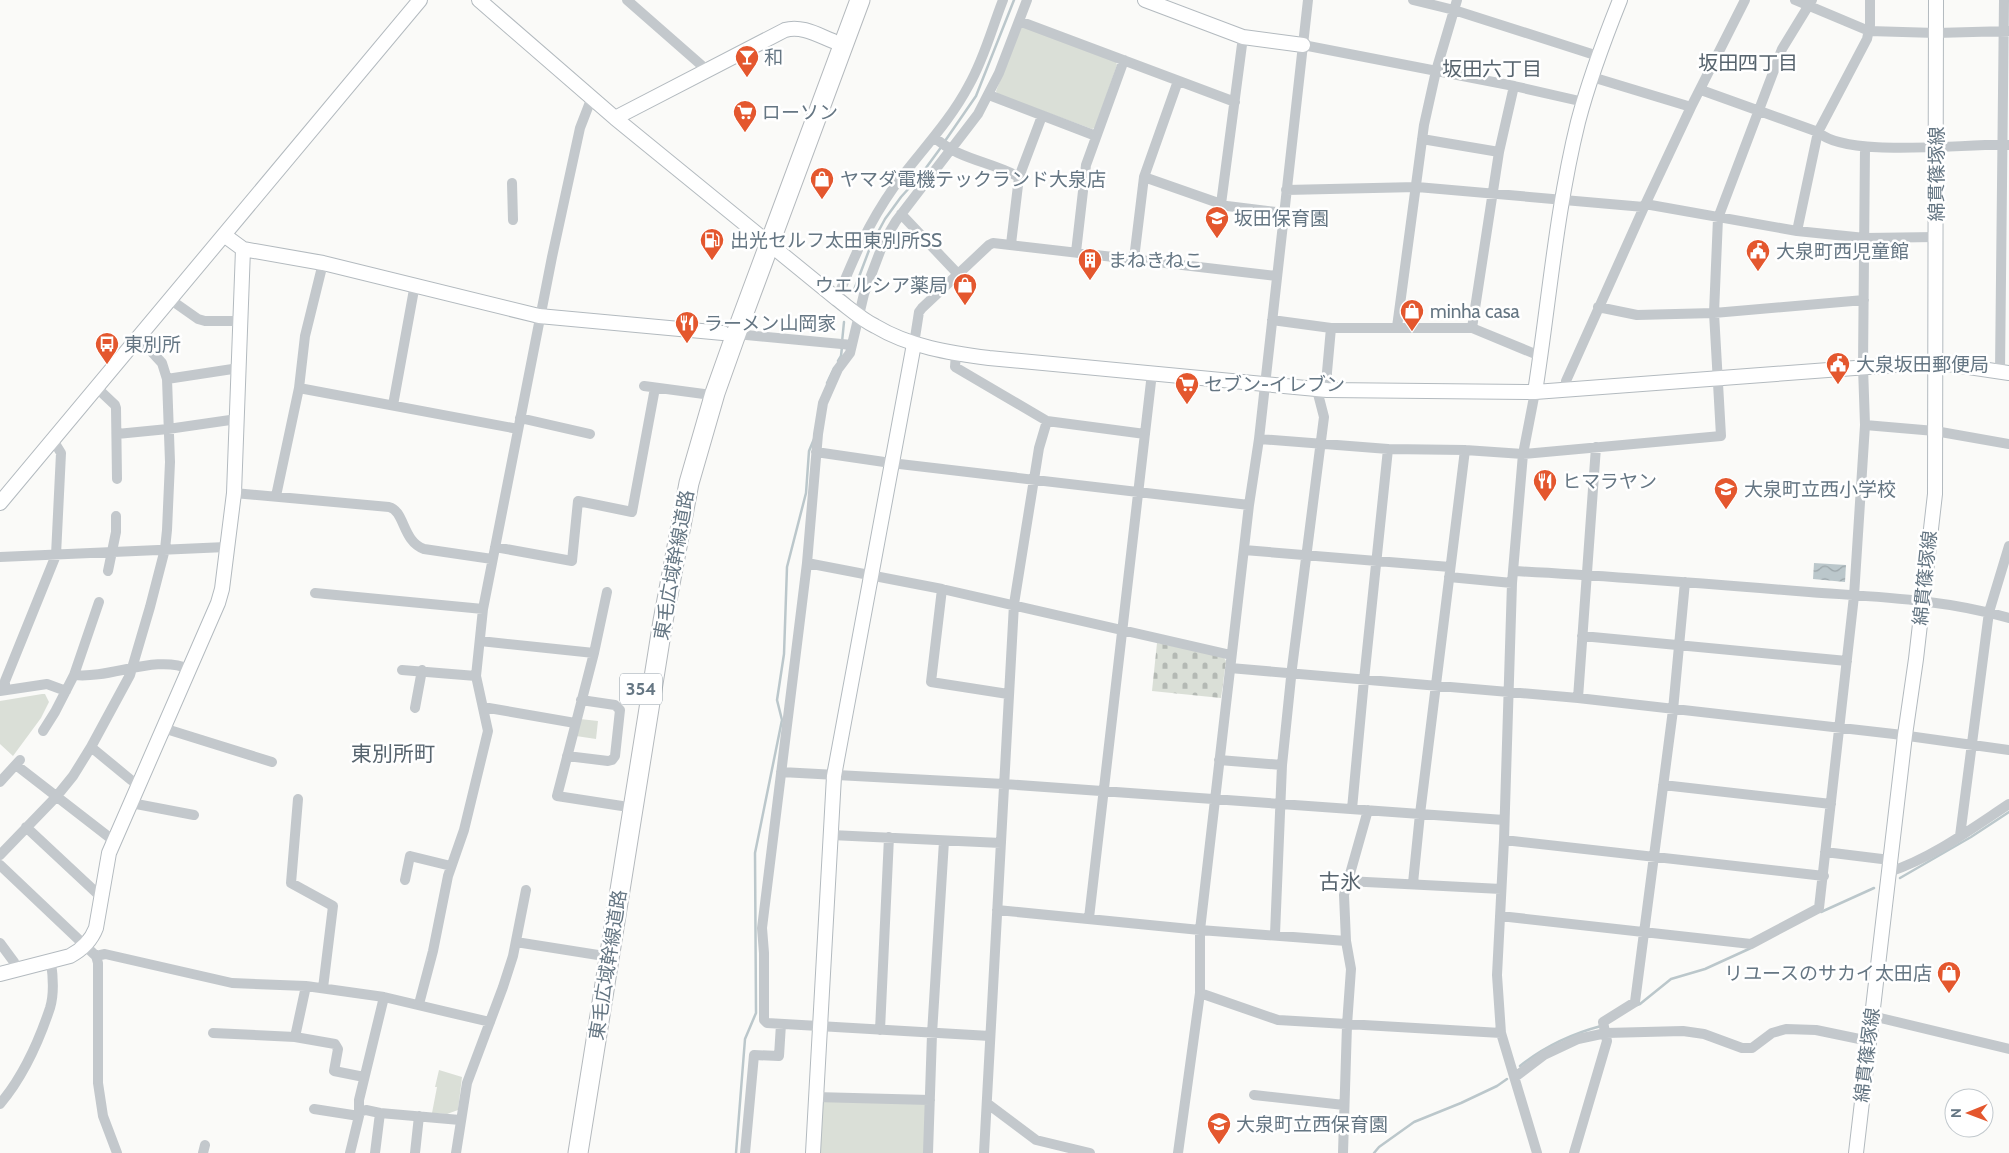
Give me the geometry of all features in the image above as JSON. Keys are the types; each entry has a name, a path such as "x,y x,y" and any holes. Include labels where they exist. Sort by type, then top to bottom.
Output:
{"highway":[{"name":"東毛広域幹線道路","path":"566,1153 668,527 690,439 704,394 730,334 848,0"},
{"name":"東毛広域幹線道路","path":"764,239 860,0"},
{"name":"東毛広域幹線道路","path":"578,1153 663,621 680,529 689,483 730,334"}],"street":[{"path":"0,504 420,0"},
{"path":"479,0 616,118 837,299 875,327 914,344 956,354 1322,390 1534,392 1935,362 2005,372 2006,31 2004,0"},
{"path":"627,0 708,71"},
{"path":"837,299 870,222 895,185 934,137 969,85 1003,0"},
{"path":"990,1036 766,1023 764,1020 762,928 806,564 816,452 823,403 838,369 850,353 858,315 884,241 901,214 978,114 1000,73 1027,0"},
{"path":"1144,0 1242,37 1302,45 1514,86 1584,102"},
{"path":"1178,1153 1200,993 1200,930 1231,654 1259,439 1308,0"},
{"path":"1413,0 1456,5 1598,56"},
{"path":"1537,1153 1501,1033 1497,975 1504,840 1512,583 1523,454 1540,356 1563,200 1584,102 1598,56 1620,0"},
{"path":"1567,390 1566,381 1598,307 1691,107 1745,0"},
{"path":"1795,0 1811,3 1869,32 2006,31"},
{"path":"1797,231 1818,132 1867,39 1870,0"},
{"name":"綿貫篠塚線","path":"1856,1153 1935,494 1936,0"},
{"path":"1259,439 1388,448 1523,454 1721,436 1714,313 1718,218 1782,50 1811,3"},
{"path":"1397,327 1427,108 1456,5"},
{"path":"1019,21 1235,102"},
{"path":"616,118 793,28 833,41"},
{"path":"1220,204 1235,102 1242,37"},
{"path":"1076,252 1086,165 1124,60"},
{"path":"1592,77 1691,107"},
{"path":"1134,259 1144,177 1178,81"},
{"path":"1472,328 1499,152 1514,86"},
{"path":"1701,90 1818,132 1824,137 1865,147 2006,145"},
{"path":"989,95 1096,136"},
{"path":"419,1004 433,951 450,866 465,828 488,731 476,676 483,609 539,316 578,132 592,97"},
{"path":"1011,244 1018,177 1042,116"},
{"path":"934,137 952,150 1018,177"},
{"path":"1422,139 1499,152"},
{"path":"1500,916 1750,944 1819,908 1854,596 1865,425 1863,367 1865,147"},
{"path":"1144,177 1220,204 1284,213"},
{"path":"512,183 513,220"},
{"path":"1286,190 1417,187 1645,206 1797,231 1865,238 1936,237"},
{"path":"901,214 957,273"},
{"path":"224,235 243,249 323,263 415,284 539,316 852,345"},
{"path":"813,1153 834,776 919,312 957,273 988,245 993,243 1276,276"},
{"path":"0,974 70,956 86,945 92,938 96,928 109,853 218,603 234,493 243,249"},
{"path":"276,496 299,388 306,336 323,263"},
{"path":"393,405 415,284"},
{"path":"171,300 198,320 241,321"},
{"path":"1598,307 1637,315 1714,313 1864,300"},
{"path":"1272,320 1331,328 1472,328 1540,356"},
{"path":"1275,934 1282,765 1291,674 1324,417 1322,390 1327,372 1331,328"},
{"path":"0,855 56,797 73,776 127,682 132,669 164,549 170,507 167,379 162,363 139,338"},
{"path":"956,354 955,367 1048,422 1145,434"},
{"path":"167,379 239,368"},
{"path":"1089,918 1152,373"},
{"path":"644,386 704,394"},
{"path":"97,388 115,405 117,479"},
{"path":"299,388 518,429"},
{"path":"495,547 572,561 578,501 632,512 655,388"},
{"path":"520,418 590,434"},
{"path":"117,434 237,419"},
{"path":"984,1153 1014,604 1039,448 1048,422"},
{"path":"1865,425 1935,431 2009,444"},
{"path":"53,440 61,453 56,554 5,681 3,691 47,684 66,691"},
{"path":"1578,698 1596,447"},
{"path":"1352,809 1388,448"},
{"path":"1413,883 1465,450"},
{"path":"816,452 891,463 1249,505"},
{"path":"234,493 394,508 414,545 424,549 492,559"},
{"path":"108,571 116,516"},
{"path":"1960,836 1989,612 2009,546"},
{"path":"0,557 226,547"},
{"path":"1244,550 1376,562 1512,583"},
{"path":"806,564 1014,604 1231,654"},
{"path":"1513,572 1686,582 1923,601 1989,612 2009,618"},
{"path":"1574,1153 1606,1041 1603,1022 1635,1002 1673,710 1686,582"},
{"path":"942,589 931,682 1008,694"},
{"path":"607,592 594,653 557,796 622,806"},
{"path":"315,593 483,609"},
{"path":"43,731 74,675 99,602"},
{"path":"1582,636 1847,661"},
{"path":"480,641 594,653"},
{"path":"74,675 90,676 170,663 189,669"},
{"path":"1230,668 1578,698 1905,735 2009,750"},
{"path":"402,670 422,670 476,676"},
{"path":"415,708 422,670"},
{"path":"567,756 608,761 612,760 614,756 620,710 615,705 582,700"},
{"path":"483,707 575,724"},
{"path":"163,728 272,762"},
{"path":"91,747 131,780 139,784"},
{"path":"1219,760 1282,765"},
{"path":"2,776 18,762 56,797 114,841"},
{"path":"781,772 1280,802 1504,820"},
{"path":"1663,784 1831,804"},
{"path":"298,799 291,883 333,906 323,988"},
{"path":"131,802 194,816"},
{"path":"1825,852 1902,867 1960,836 2009,804"},
{"path":"1343,1153 1347,1025 1351,969 1346,941 1344,895 1368,810"},
{"path":"26,827 101,897"},
{"path":"831,835 1001,843"},
{"path":"880,1030 889,837"},
{"path":"1504,840 1824,876"},
{"path":"928,1153 932,1034 944,841"},
{"path":"405,880 410,856 450,866"},
{"path":"0,865 96,956 98,963 98,1083 100,1104 117,1153"},
{"path":"1347,880 1501,889"},
{"path":"456,1153 468,1077 503,987 516,942 526,890"},
{"path":"997,910 1200,930 1275,934 1346,941"},
{"path":"516,942 598,955"},
{"path":"0,943 14,962 17,970"},
{"path":"96,956 105,954 232,983 306,986 384,997 490,1022"},
{"path":"0,1104 29,1058 50,1007 51,962"},
{"path":"295,1037 306,986"},
{"path":"1200,993 1278,1020 1501,1033"},
{"path":"350,1153 359,1114 359,1100 364,1077 384,997"},
{"path":"1872,1016 2009,1049"},
{"path":"745,1153 754,1055 779,1056 781,1024"},
{"path":"1514,1077 1544,1055 1578,1039 1606,1033 1683,1031 1704,1034 1742,1048 1752,1048 1772,1033 1786,1029 1816,1030 1869,1041"},
{"path":"213,1033 295,1037 334,1044 338,1049 334,1071 364,1077"},
{"path":"1254,1095 1344,1105"},
{"path":"815,1096 930,1100"},
{"path":"988,1104 1048,1148 1090,1153"},
{"path":"314,1109 359,1114 366,1110 380,1113 460,1120"},
{"path":"375,1153 380,1113"},
{"path":"415,1153 419,1116"}],"green space":[{"path":"1023,27 1116,62 1117,65 1095,128 1092,129 997,94 996,91"},
{"path":"1157,643 1223,656 1226,661 1221,698 1152,691"},
{"path":"45,694 49,702 41,718 13,756 0,744 0,701"},
{"path":"580,719 598,721 596,739 576,736"},
{"path":"439,1070 462,1077 458,1110 447,1114 432,1113"},
{"path":"818,1100 929,1103 926,1153 813,1153"}],"water":[{"path":"1814,563 1846,565 1845,582 1813,579"}],"waterway":[{"path":"945,141 976,96 1014,0"},
{"path":"854,290 871,245 885,219 942,146"},
{"path":"842,342 844,322"},
{"path":"838,361 841,356 842,347"},
{"path":"827,383 834,368"},
{"path":"736,1153 745,1039 756,1013 755,853 782,720 777,700 784,654 787,567 806,493 809,451 814,439"},
{"path":"1900,878 1971,837 2009,812"},
{"path":"1821,912 1874,888"},
{"path":"1637,1005 1671,979 1705,969 1751,948"},
{"path":"1520,1066 1539,1052 1559,1042 1601,1026"},
{"path":"1374,1153 1379,1147 1414,1122 1461,1103 1497,1086 1507,1079"}],"place":[{"name":"和","path":"747,78"},
{"name":"ローソン","path":"745,133"},
{"name":"ヤマダ電機テックランド大泉店","path":"822,200"},
{"name":"坂田保育園","path":"1217,239"},
{"name":"出光セルフ太田東別所SS","path":"712,261"},
{"name":"大泉町西児童館","path":"1758,272"},
{"name":"まねきねこ","path":"1090,281"},
{"name":"ウエルシア薬局","path":"965,306"},
{"name":"minha casa","path":"1412,332"},
{"name":"ラーメン山岡家","path":"687,344"},
{"name":"東別所","path":"107,365"},
{"name":"大泉坂田郵便局","path":"1838,385"},
{"name":"セブン-イレブン","path":"1187,405"},
{"name":"ヒマラヤン","path":"1545,502"},
{"name":"大泉町立西小学校","path":"1726,510"},
{"name":"リユースのサカイ太田店","path":"1949,994"},
{"name":"大泉町立西保育園","path":"1219,1145"}],"district":[{"name":"坂田四丁目","path":"1748,63"},
{"name":"坂田六丁目","path":"1492,69"},
{"name":"東別所町","path":"393,753"},
{"name":"古氷","path":"1340,881"}]}
